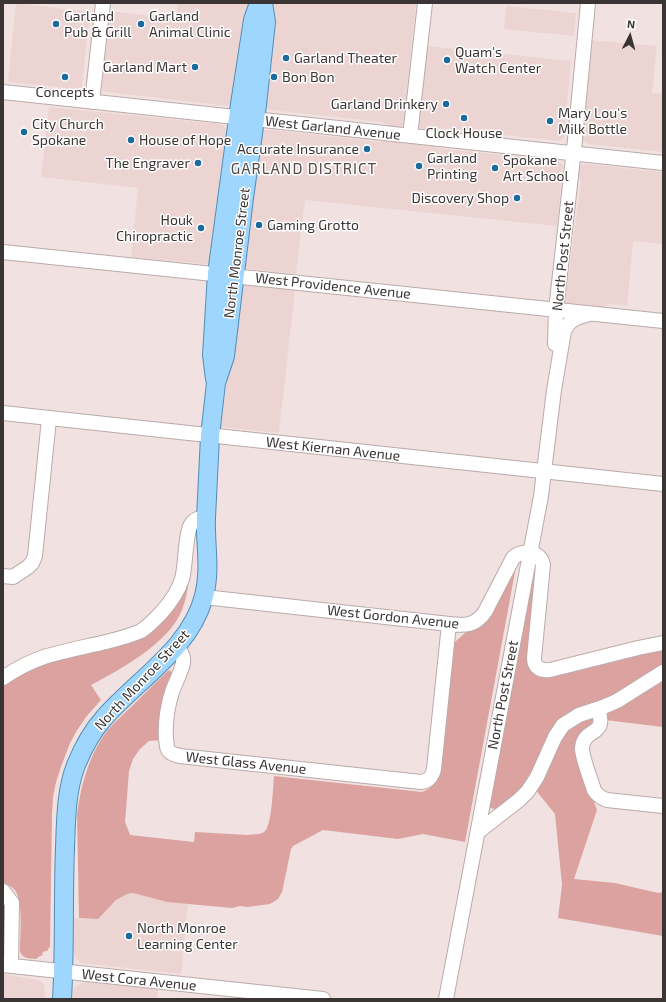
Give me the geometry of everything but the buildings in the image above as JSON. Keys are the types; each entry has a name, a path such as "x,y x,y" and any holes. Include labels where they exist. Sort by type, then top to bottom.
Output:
{"main road":[{"name":"North Monroe Street","path":"62,999 64,875 67,808 76,765 88,740 104,718 176,647 192,626 204,597 208,570 206,518 210,436 216,384 212,355 226,275 246,118 253,20 259,3"},
{"name":"North Monroe Street","path":"246,118 266,22 263,3"}],"street":[{"path":"92,102 103,3"},
{"path":"410,136 425,3"},
{"name":"North Post Street","path":"554,390 556,310 588,3"},
{"name":"West Garland Avenue","path":"3,92 663,163"},
{"name":"West Providence Avenue","path":"3,252 663,322"},
{"name":"North Post Street","path":"446,999 541,496 554,390 564,331 567,324 573,319 589,314"},
{"name":"West Kiernan Avenue","path":"3,413 663,484"},
{"path":"8,576 28,567 32,563 35,556 49,419"},
{"path":"3,678 21,667 42,658 123,637 147,626 167,606 180,586 184,572 188,532 191,524 197,519 206,518"},
{"path":"530,552 540,557 543,565 534,658 534,663 538,668 550,670 663,643"},
{"name":"West Gordon Avenue","path":"204,597 465,625 479,619 484,614 513,558 518,554 530,552"},
{"name":"West Glass Avenue","path":"176,647 182,653 183,662 171,694 167,710 167,748 172,754 418,782 427,781 433,773 449,624"},
{"path":"478,832 519,800 528,791 555,737 563,725 579,715 598,709 624,697 663,672"},
{"path":"598,709 601,718 600,725 598,729 587,737 583,743 582,750 596,793 600,797 607,800 663,806"},
{"path":"3,891 12,903 7,966"},
{"name":"West Cora Avenue","path":"7,966 252,996 323,999"}],"shaded area":[{"path":"16,3 90,12 81,88 76,89 8,82"},
{"path":"178,3 250,3 232,104 227,106 103,91 102,87 110,11 176,19"},
{"path":"273,3 416,3 403,125 400,127 390,126 381,122 271,110 266,108 264,101"},
{"path":"506,6 576,13 574,36 504,29"},
{"path":"589,40 657,46 652,93 663,94 663,152 588,144 582,140"},
{"path":"427,46 571,61 563,139 558,141 438,128 430,130 419,127"},
{"path":"49,107 220,124 225,127 229,131 211,262 204,264 131,257 138,188 41,177"},
{"path":"264,130 381,142 388,139 430,144 437,148 558,161 563,165 557,226 305,200 296,274 248,269 244,266 261,132"},
{"path":"586,164 663,172 663,244 633,241 627,306 609,304 600,307 563,303 566,293 581,182 578,172 580,166"},
{"path":"248,284 295,289 279,433 221,427 238,292 242,286"},
{"path":"192,552 186,596 182,610 176,622 167,633 143,654 91,685 101,700 86,717 70,743 56,782 53,797 50,946 47,951 42,953 43,955 36,959 26,958 20,951 20,909 17,894 13,888 3,882 3,683 21,672 148,630"},
{"path":"514,560 515,572 465,842 423,834 398,839 323,830 293,846 291,849 282,892 278,899 270,904 232,908 167,902 133,893 127,894 116,900 98,919 79,918 77,815 87,771 95,750 107,731 169,670 172,672 163,696 160,715 161,740 149,741 140,749 133,759 129,771 125,822 130,835 194,842 195,832 248,835 262,833 267,829 269,823 273,797 274,776 422,792 432,786 438,776 449,650 456,641 485,615"},
{"path":"536,562 528,660 531,671 542,676 663,648 663,727 605,720 581,733 574,750 597,810 574,879 615,883 658,893 663,892 663,936 558,918 562,885 555,814 534,788 495,809 490,808 489,800 532,566"},
{"name":"North Monroe Learning Center","path":"133,893 167,902 188,904 181,974 81,963 75,958 73,918 98,919 116,900 127,894"},
{"path":"3,902 5,908 3,954"},
{"path":"3,974 38,980 44,984 45,999 3,999"},
{"path":"87,982 158,989 157,999 72,999 75,987"}],"place":[{"name":"Garland Pub & Grill","path":"56,24"},
{"name":"Garland Animal Clinic","path":"141,24"},
{"name":"Garland Theater","path":"286,58"},
{"name":"Quam's Watch Center","path":"447,60"},
{"name":"Garland Mart","path":"195,67"},
{"name":"Concepts","path":"65,77"},
{"name":"Bon Bon","path":"274,77"},
{"name":"Garland Drinkery","path":"446,104"},
{"name":"Clock House","path":"464,118"},
{"name":"Mary Lou's Milk Bottle","path":"550,121"},
{"name":"City Church Spokane","path":"24,132"},
{"name":"House of Hope","path":"131,140"},
{"name":"Accurate Insurance","path":"367,149"},
{"name":"The Engraver","path":"198,163"},
{"name":"Garland Printing","path":"419,166"},
{"name":"Spokane Art School","path":"495,168"},
{"name":"Discovery Shop","path":"517,198"},
{"name":"Gaming Grotto","path":"259,225"},
{"name":"Houk Chiropractic","path":"201,228"},
{"name":"North Monroe Learning Center","path":"129,936"}],"district":[{"name":"GARLAND DISTRICT","path":"304,169"}]}
